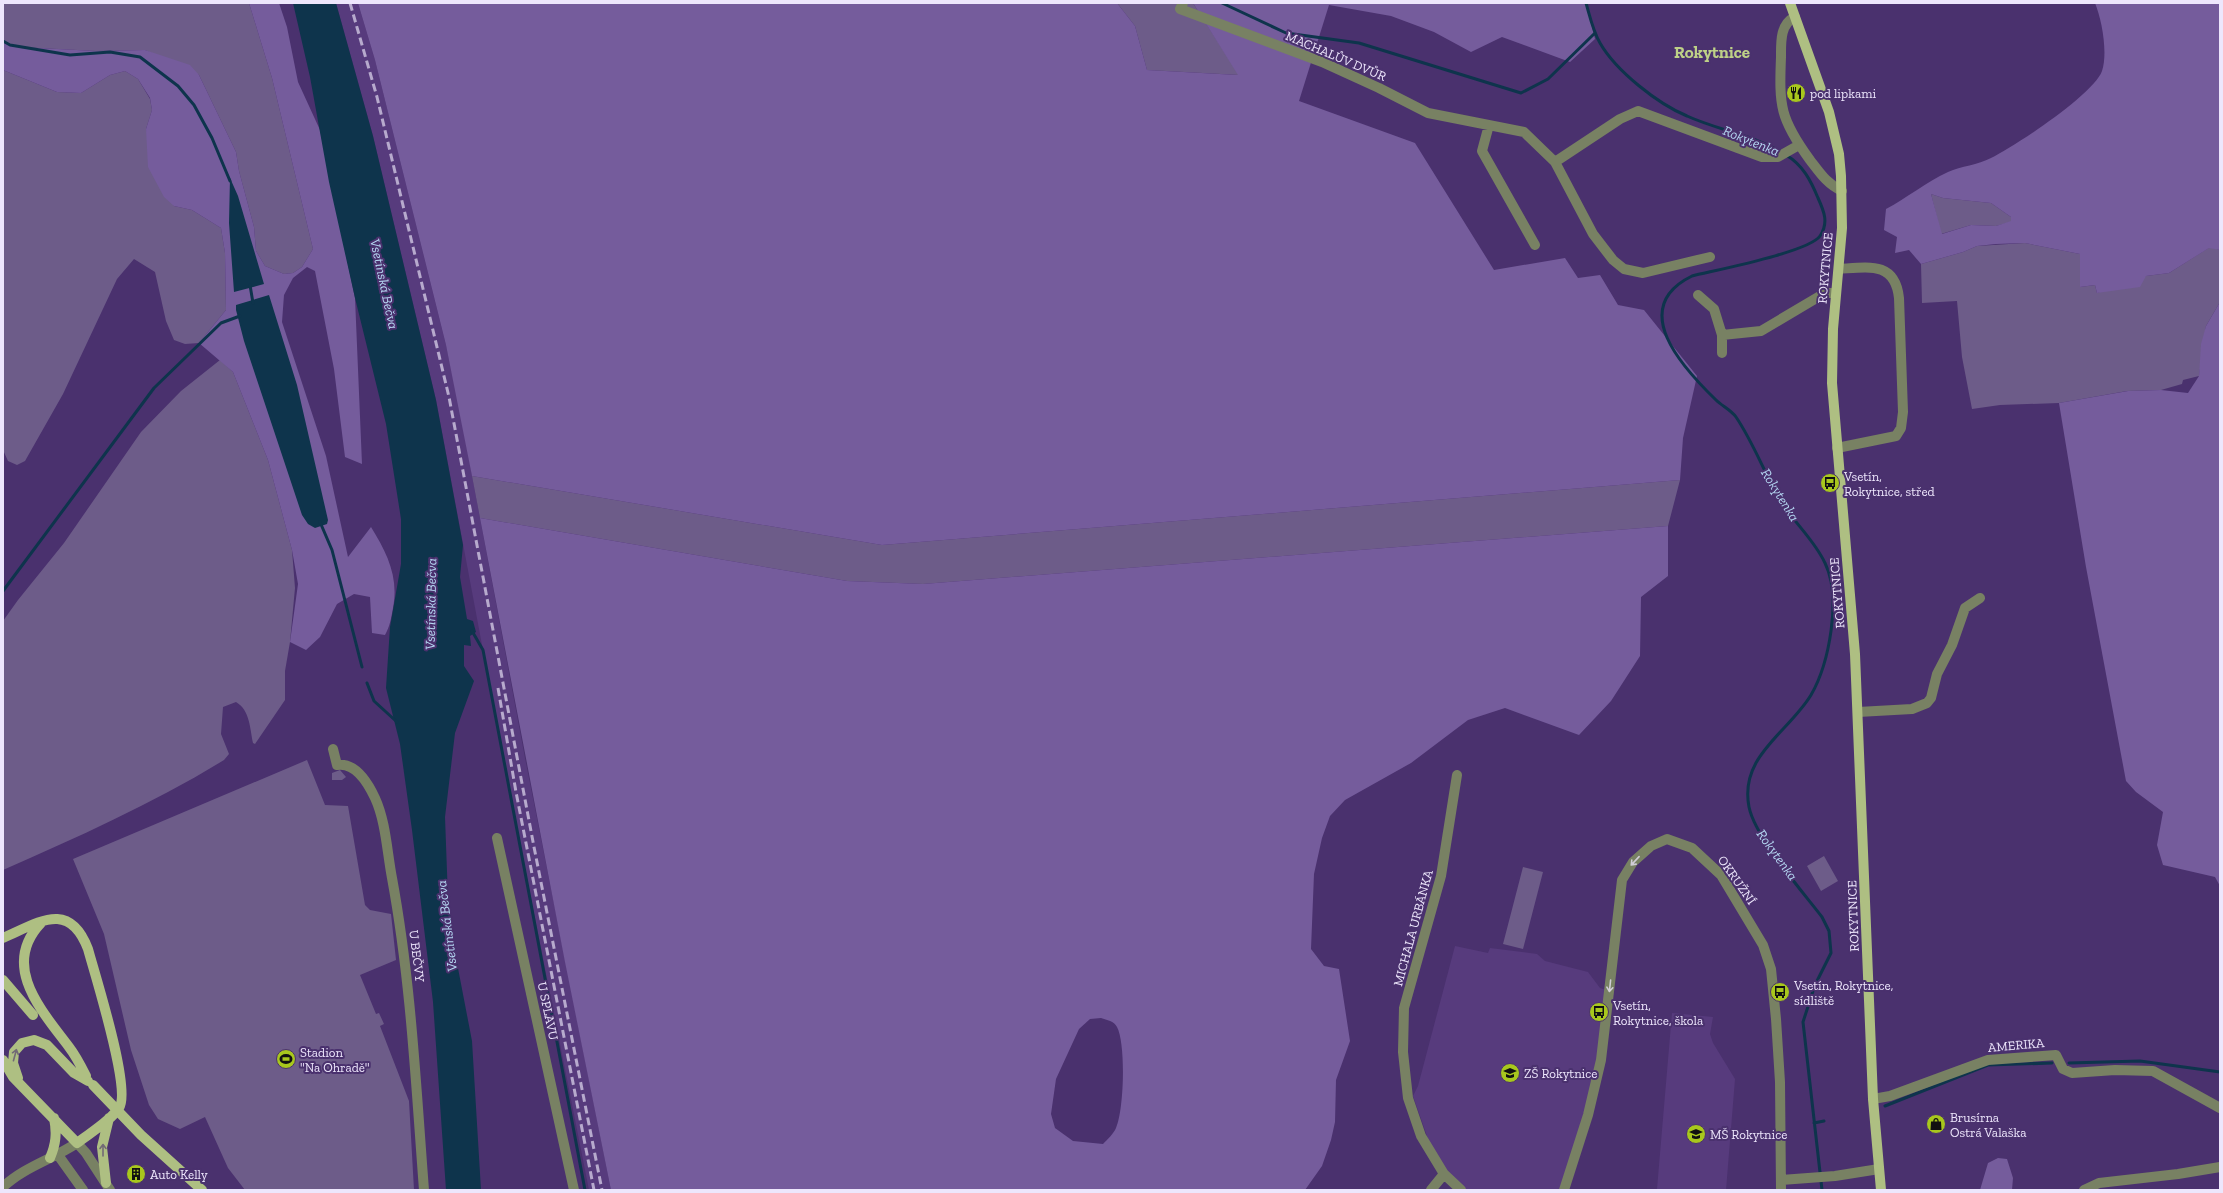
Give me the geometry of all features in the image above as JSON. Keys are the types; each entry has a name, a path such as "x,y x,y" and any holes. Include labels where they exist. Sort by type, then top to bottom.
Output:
{"main road":[{"name":"ROKYTNICE","path":"1790,3 1829,112 1839,154 1842,191 1842,228 1836,293 1832,364 1837,448 1850,584 1858,712 1873,1098 1881,1190"},
{"path":"3,938 33,923 57,918 72,923 81,932 88,949 122,1081 122,1103 120,1108 109,1118 77,1143 10,1074 3,1060"},
{"path":"46,920 33,929 24,940 17,958 17,974 22,991 69,1046 90,1081"},
{"path":"3,980 90,1081 141,1135 202,1190"},
{"path":"26,1090 15,1071 13,1058 17,1047 28,1040 40,1040 47,1045 74,1073 90,1081"},
{"path":"54,1118 56,1129 54,1157"},
{"path":"108,1186 102,1147 109,1118"}],"street":[{"name":"MACHALŮV DVŮR","path":"1183,3 1180,9 1322,62 1379,88 1428,113 1524,132 1555,162 1593,234 1613,260 1624,269 1643,273 1710,256"},
{"path":"1795,16 1786,23 1782,35 1780,89 1784,118 1795,148 1826,181 1842,191"},
{"path":"1555,162 1620,119 1638,111 1762,157 1778,157 1795,148"},
{"path":"1489,125 1482,151 1535,245"},
{"path":"1837,448 1896,436 1901,428 1903,412 1898,298 1895,281 1886,271 1878,268 1839,269"},
{"path":"1722,335 1761,331 1825,293 1836,293"},
{"path":"1698,295 1714,309 1722,335 1722,353"},
{"path":"1858,712 1912,709 1927,703 1931,698 1937,674 1952,645 1965,608 1980,598"},
{"name":"U BEČVY","path":"333,748 337,765 346,765 352,768 369,787 377,804 381,819 397,907 409,993 424,1190"},
{"name":"MICHALA URBÁNKA","path":"1457,775 1441,876 1404,1008 1403,1052 1407,1093 1421,1136 1444,1174 1460,1190"},
{"name":"U SPLAVU","path":"497,838 574,1190"},
{"name":"OKRUŽNÍ","path":"1564,1190 1588,1115 1601,1060 1622,880 1633,862 1651,846 1667,839 1692,848 1720,875 1753,926 1763,945 1771,969 1780,1082 1781,1185"},
{"name":"AMERIKA","path":"1873,1098 1890,1096 1988,1060 2056,1055 2063,1069 2072,1073 2115,1070 2153,1071 2220,1108"},
{"path":"3,1187 32,1166 54,1157 77,1143 86,1153 108,1186"},
{"path":"54,1157 83,1190"},
{"path":"2084,1190 2099,1183 2220,1167"},
{"path":"1781,1185 1811,1178 1879,1169"},
{"path":"1431,1190 1444,1174"}],"shaded area":[{"path":"3,3 249,3 272,78 313,249 302,267 293,273 284,274 265,266 256,251 254,227 239,171 236,152 199,75 145,50 96,51 19,47 3,42"},
{"path":"249,3 279,3 287,27 298,82 320,130 355,298 362,464 345,457 334,369 315,271 307,267 293,278 284,295 282,322 326,456 348,557 371,527 387,556 393,576 394,586 392,616 385,635 372,633 370,597 354,594 337,604 320,637 306,650 290,642 298,584 292,550 268,460 233,372 199,343 226,310 225,253 221,228 192,210 174,206 164,197 148,167 146,129 152,110 150,98 138,79 125,71 110,75 81,93 57,92 3,70 3,42 19,47 96,51 145,50 190,65 199,75 236,152 239,171 254,227 256,251 265,266 284,274 293,273 302,267 313,249 272,78"},
{"path":"336,3 358,3 375,60 446,345 457,395 525,758 611,1190 589,1190 504,762 436,400 373,136"},
{"path":"358,3 1117,3 1135,26 1147,70 1238,75 1193,3 1586,3 1595,39 1570,62 1502,37 1471,52 1434,32 1391,16 1329,5 1299,101 1415,143 1494,270 1565,258 1578,278 1600,275 1618,305 1644,310 1697,376 1683,438 1680,480 882,545 472,476 446,345 375,60"},
{"path":"1117,3 1193,3 1239,75 1147,70 1135,26"},
{"path":"2095,3 2220,3 2220,250 2209,248 2169,273 2146,276 2140,287 2097,293 2095,285 2080,287 2080,254 2025,243 1977,246 1963,252 1921,264 1909,250 1895,253 1897,237 1884,230 1886,209 1940,176 1953,170 1986,160 2017,143 2069,106 2085,93 2096,81 2104,64 2102,27","holes":["1931,194 1943,198 1991,203 2011,217 2011,221 1996,226 1971,225 1942,234"]},
{"path":"3,70 57,92 81,93 110,75 125,71 138,79 150,99 152,110 146,129 174,206 192,210 221,228 225,253 226,310 199,343 185,344 174,340 166,321 155,272 134,259 117,279 63,394 25,461 17,465 8,461 3,450"},
{"path":"1931,194 1943,198 1991,203 2011,217 2011,222 1996,226 1971,225 1941,234"},
{"path":"2025,243 2080,254 2080,287 2095,285 2097,293 2146,276 2169,273 2210,247 2220,250 2220,302 2206,326 2199,376 2183,380 2182,384 2161,390 2127,391 2059,403 2000,405 1972,409 1962,357 1957,301 1922,303 1921,264 1963,252 1977,246"},
{"path":"2220,302 2220,886 2215,877 2163,865 2157,845 2163,812 2136,792 2126,781 2086,567 2059,403 2128,391 2161,390 2188,393 2199,376 2201,344 2206,326"},
{"path":"220,360 233,372 268,460 292,550 295,588 290,642 285,671 285,700 255,744 253,743 247,715 241,705 236,702 223,707 221,734 229,754 224,760 143,805 3,870 3,621 64,543 141,432 181,391"},
{"path":"472,476 882,545 1680,480 1668,526 923,584 847,581 480,518"},
{"path":"480,518 847,581 923,584 1668,526 1668,576 1641,597 1640,656 1611,701 1579,735 1505,708 1468,720 1411,763 1345,800 1330,816 1322,838 1314,874 1311,949 1324,966 1339,969 1350,1041 1336,1080 1335,1122 1331,1140 1322,1166 1305,1190 611,1190 565,962","holes":["1101,1018 1116,1025 1120,1035 1123,1077 1119,1119 1115,1130 1103,1144 1073,1141 1055,1128 1051,1114 1056,1079 1079,1029 1090,1019"]},
{"path":"307,760 325,805 348,806 365,905 370,910 391,914 396,960 360,975 376,1014 379,1013 384,1024 380,1026 409,1101 414,1190 245,1190 228,1168 205,1117 180,1129 158,1119 149,1105 131,1050 104,934 73,859"},
{"path":"340,770 346,777 342,780 332,780 332,773"},
{"path":"1824,856 1838,881 1821,891 1807,866"},
{"path":"1523,867 1543,872 1523,949 1503,944"},
{"name":"ZŠ Rokytnice","path":"1455,946 1488,953 1490,948 1537,954 1545,961 1588,972 1600,988 1609,991 1601,1060 1564,1190 1465,1190 1444,1174 1428,1139 1413,1096 1418,1086"},
{"name":"MŠ Rokytnice","path":"1672,1013 1713,1017 1710,1034 1713,1043 1735,1079 1726,1190 1657,1189"},
{"path":"1998,1158 2007,1159 2013,1178 2012,1190 1980,1190 1988,1163"}],"water":[{"name":"Vsetínská Bečva","path":"293,3 336,3 373,136 436,400 463,545 460,577 467,619 473,621 476,632 470,636 471,646 464,645 464,666 474,681 455,733 445,817 448,899 457,963 472,1041 481,1190 446,1190 433,1002 400,744 386,688 390,627 401,564 401,519 386,424 355,298 329,182 310,77"},
{"path":"230,178 238,196 264,284 234,292 229,223"},
{"path":"269,295 297,385 328,520 327,524 315,528 308,524 302,515 244,341 236,310 236,305"}],"waterway":[{"path":"1222,3 1286,33 1359,43 1521,93 1548,79 1595,33"},
{"name":"Rokytenka","path":"1586,3 1595,34 1607,54 1616,65 1639,86 1676,111 1699,121 1758,141 1781,152"},
{"path":"3,41 10,45 70,55 110,52 140,57 178,86 194,105 212,138 230,181"},
{"name":"Rokytenka","path":"1786,155 1792,159 1806,174 1824,212 1825,222 1820,236 1812,242 1781,254 1692,276 1673,289 1664,304 1662,321 1667,338 1689,372 1716,400 1732,412 1736,417 1748,437 1779,498 1815,546 1825,563 1830,577 1833,594 1831,630 1828,649 1817,682 1811,695 1801,709 1758,759 1751,773 1748,789 1749,807 1760,833 1780,864 1822,917 1829,931 1831,953 1815,985 1803,1022 1822,1190"},
{"path":"250,285 253,303"},
{"path":"3,591 154,388 221,323 240,316"},
{"path":"320,522 332,550 362,667"},
{"path":"472,631 483,650 585,1190"},
{"path":"367,683 374,701 397,722"},
{"path":"2069,1063 2140,1061 2220,1072"},
{"path":"1885,1106 1988,1065 2052,1063"},
{"path":"1814,1123 1824,1121"}],"railway":[{"path":"350,3 377,97 449,397 534,847 602,1190"},
{"path":"498,688 516,792 594,1190"}],"place":[{"name":"pod lipkami","path":"1796,93"},
{"name":"Vsetín, Rokytnice, střed","path":"1830,483"},
{"name":"Vsetín, Rokytnice, sídliště","path":"1780,992"},
{"name":"Vsetín, Rokytnice, škola","path":"1599,1012"},
{"name":"Stadion \"Na Ohradě\"","path":"286,1059"},
{"name":"ZŠ Rokytnice","path":"1510,1073"},
{"name":"Brusírna Ostrá Valaška","path":"1936,1124"},
{"name":"MŠ Rokytnice","path":"1696,1134"},
{"name":"Auto Kelly","path":"136,1174"}],"district":[{"name":"Rokytnice","path":"1712,52"}]}
